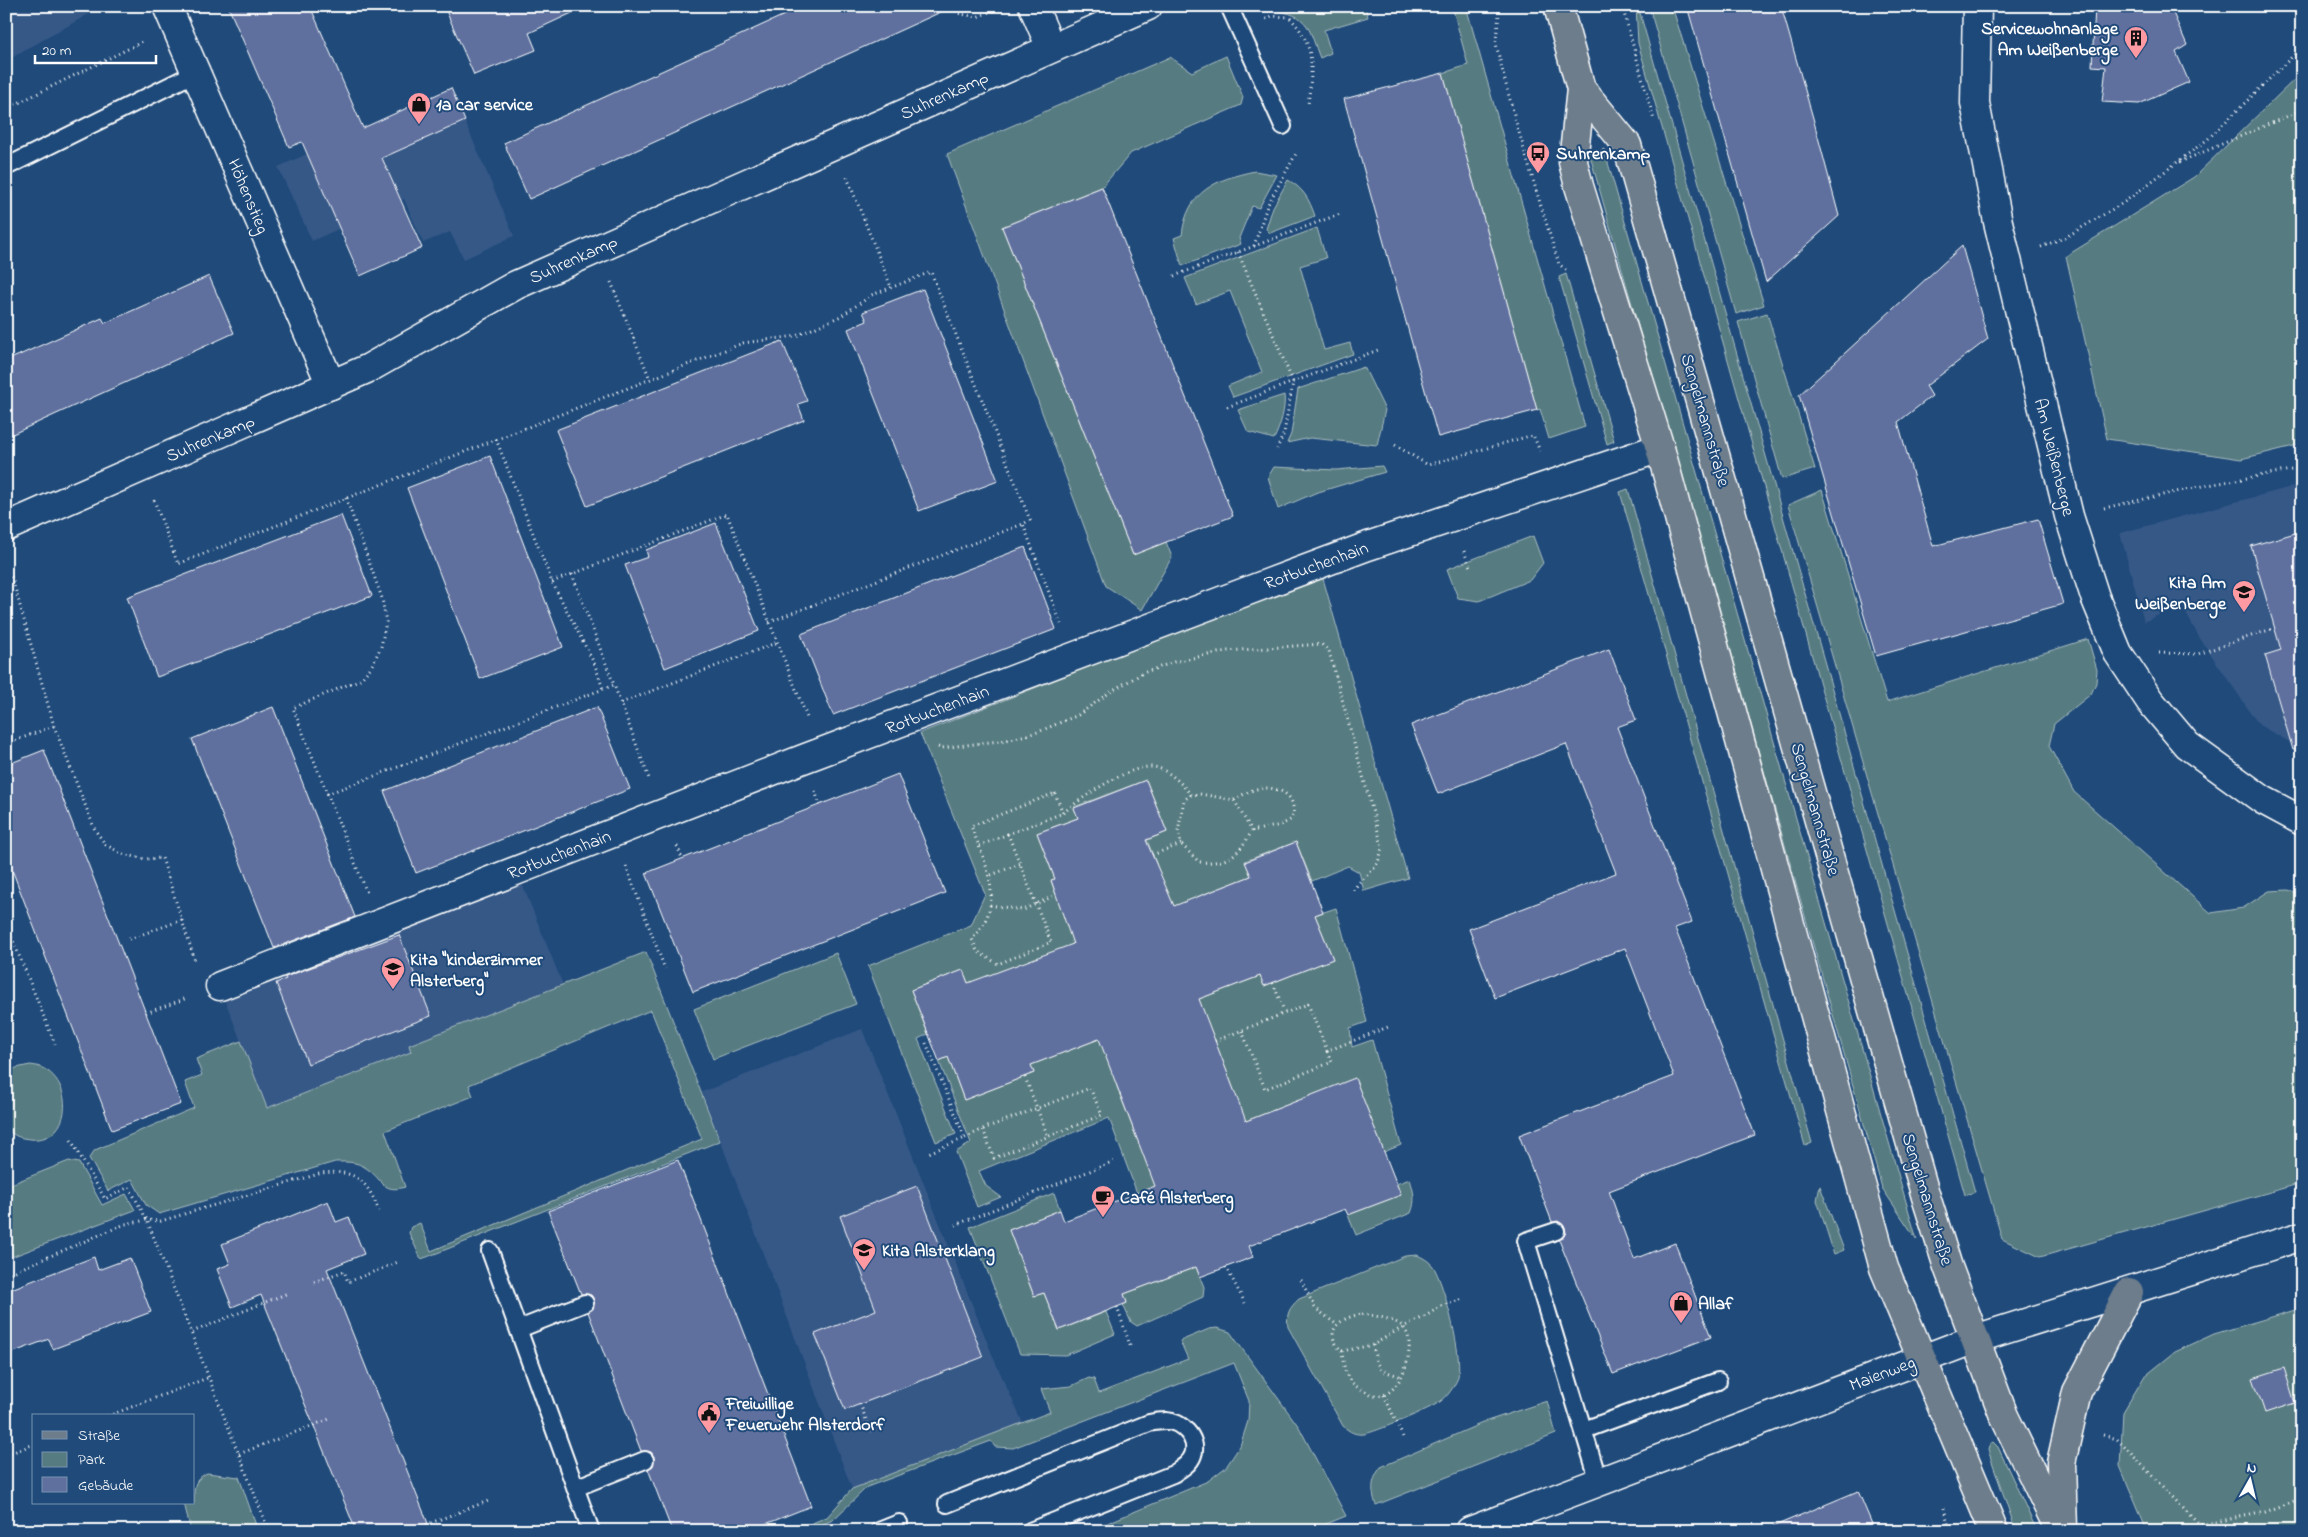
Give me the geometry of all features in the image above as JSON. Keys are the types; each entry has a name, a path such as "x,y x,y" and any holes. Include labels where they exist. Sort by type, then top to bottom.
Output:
{"main road":[{"name":"Sengelmannstraße","path":"1558,6 1581,89 1573,162 1660,448 1884,1268 1994,1531"},
{"name":"Sengelmannstraße","path":"1581,89 1627,145 1736,523 1926,1197 1975,1339 2013,1438 2062,1531"},
{"path":"2062,1531 2061,1463 2077,1392 2129,1292"}],"street":[{"path":"1033,6 1051,48"},
{"name":"Suhrenkamp","path":"6,527 369,368 516,285 597,248 1148,6"},
{"name":"Am Weißenberge","path":"1977,6 1975,103 1998,222 2069,516 2095,597 2118,653 2150,701 2188,745 2263,800 2302,821"},
{"name":"Höhenstieg","path":"172,16 331,385"},
{"name":"Rotbuchenhain","path":"212,989 821,753 1368,546 1660,448"},
{"name":"Maienweg","path":"1470,1531 1975,1339 2302,1236"}],"lane":[{"path":"1229,6 1283,126"},
{"path":"6,168 197,72"},
{"path":"1556,1231 1526,1241 1600,1482"},
{"path":"490,1251 591,1531"},
{"path":"519,1329 585,1303"},
{"path":"1584,1430 1718,1380"},
{"path":"947,1504 1150,1423 1166,1420 1180,1425 1188,1432 1193,1442 1194,1455 1186,1465 1174,1474 1030,1531"},
{"path":"575,1488 645,1460"},
{"path":"878,1531 899,1522"}],"path":[{"path":"956,6 956,13 977,17 1004,6"},
{"path":"1498,6 1500,15 1496,45 1532,179 1559,264"},
{"path":"6,110 172,16"},
{"path":"1240,30 1272,16 1289,17 1300,28 1312,60 1308,109"},
{"path":"2007,259 2066,237 2123,203 2208,139 2302,48"},
{"path":"2175,164 2302,110"},
{"path":"834,144 891,287"},
{"path":"1254,246 1266,206 1300,147"},
{"path":"1174,276 1340,214"},
{"path":"597,248 650,379"},
{"path":"1238,252 1292,382 1284,434 1277,449"},
{"path":"165,528 178,564 744,343 796,336 841,316 872,295 931,272 1030,520 769,622"},
{"path":"1227,407 1378,350"},
{"path":"1395,445 1428,465 1533,435 1539,451 1548,448"},
{"path":"496,440 552,582 594,665 603,688"},
{"path":"2069,516 2203,486 2302,468"},
{"path":"346,498 382,598 386,622 381,647 371,667 361,679 293,708 363,883"},
{"path":"552,582 727,514 821,753"},
{"path":"1023,524 1074,657"},
{"path":"6,568 13,580 54,726 95,830 106,845 123,854 145,859 162,858 182,920 212,989 146,1013"},
{"path":"572,574 662,814"},
{"path":"2118,653 2198,654 2274,628"},
{"path":"621,702 778,642"},
{"path":"896,725 941,748 1007,740 1038,732 1078,715 1113,690 1143,674 1174,662 1227,651 1321,644 1328,651 1382,846 1380,860 1376,867 1372,873 1357,883 1352,894"},
{"path":"327,794 614,685"},
{"path":"6,744 54,726"},
{"path":"978,846 1063,813 1084,796 1148,766 1159,768 1182,783 1191,795"},
{"path":"1270,788 1283,791 1295,809 1292,818 1281,825 1252,831 1232,858 1216,863 1199,862 1180,844 1178,832 1184,800 1191,795 1200,794 1234,800 1254,789 1270,788"},
{"path":"1008,834 1051,942 998,964 977,952 972,938 980,931 990,905 992,890 990,875 971,826 1054,793 1063,813"},
{"path":"1234,800 1252,831"},
{"path":"613,833 665,969"},
{"path":"1152,855 1180,844"},
{"path":"990,875 1020,864"},
{"path":"990,905 1023,910 1056,895"},
{"path":"129,939 182,920"},
{"path":"6,923 55,1044"},
{"path":"1273,983 1285,1013"},
{"path":"1215,1041 1308,1004 1332,1062 1265,1089 1242,1031"},
{"path":"1327,1051 1388,1027"},
{"path":"926,1043 965,1138"},
{"path":"1025,1077 1048,1137"},
{"path":"926,1154 983,1129 1090,1088 1102,1115 994,1158 983,1129"},
{"path":"71,1140 105,1199 130,1187 147,1220 269,1531"},
{"path":"955,1225 1117,1160"},
{"path":"6,1275 126,1224 147,1220 161,1221 322,1174 335,1172 351,1174 362,1180 370,1190 379,1211"},
{"path":"314,1282 344,1271 348,1282 398,1262"},
{"path":"1226,1267 1246,1302"},
{"path":"1301,1280 1315,1308 1336,1324"},
{"path":"192,1332 288,1293"},
{"path":"1342,1351 1373,1345 1441,1306 1463,1298"},
{"path":"1116,1308 1132,1348"},
{"path":"1362,1314 1381,1318 1403,1327 1408,1336 1410,1349 1402,1377 1396,1386 1384,1395 1373,1395 1356,1386 1348,1379 1344,1371 1342,1351 1336,1346 1333,1336 1336,1324 1347,1316 1362,1314"},
{"path":"1373,1345 1376,1361 1381,1370 1402,1377"},
{"path":"113,1414 210,1377"},
{"path":"1384,1395 1402,1437"},
{"path":"860,1404 871,1432"},
{"path":"239,1454 332,1418"},
{"path":"2102,1435 2117,1439 2205,1531"},
{"path":"6,1455 32,1445"},
{"path":"2201,1525 2265,1512 2302,1498"},
{"path":"412,1530 488,1501"}],"shaded area":[{"path":"6,6 103,6 6,61"},
{"path":"451,89 514,236 464,259 450,232 423,243 404,199 312,241 278,167"},
{"name":"Kita Am Weißenberge","path":"2302,484 2302,749 2259,725 2199,637 2181,604 2144,622 2120,533"},
{"name":"Kita \"kinderzimmer Alsterberg\"","path":"521,881 563,985 409,1045 411,1052 267,1108 223,995"},
{"name":"Kita Alsterklang","path":"862,1029 994,1359 1023,1423 852,1489 702,1092"}],"green space":[{"path":"1276,6 1365,6 1368,17 1324,30 1331,53 1320,58 1311,33 1303,21 1279,11"},
{"path":"1452,6 1466,6 1585,427 1549,439 1540,409 1537,410 1443,73 1468,65"},
{"path":"1636,6 1638,6 1975,1192 1965,1195 1638,43"},
{"path":"1649,6 1672,6 1764,305 1736,314"},
{"path":"1226,56 1243,97 1241,105 1131,153 1102,187 1002,227 1133,555 1166,542 1172,557 1142,610 1106,586 947,154 1170,57 1192,72"},
{"path":"2302,72 2302,444 2241,459 2107,439 2066,256 2194,177"},
{"path":"1604,149 1917,1240 1882,1188 1590,156"},
{"path":"1255,171 1277,175 1259,208 1252,206 1239,238 1241,244 1182,266 1174,238 1182,235 1185,220 1197,198 1216,183"},
{"path":"1288,180 1305,195 1315,216 1270,233 1266,229 1273,207"},
{"path":"1317,228 1326,258 1300,266 1324,350 1350,343 1353,354 1233,397 1228,386 1262,372 1230,291 1196,304 1185,278"},
{"path":"1566,274 1614,441 1607,444 1559,277"},
{"path":"1767,313 1815,469 1782,479 1738,322"},
{"path":"1364,367 1385,410 1377,445 1310,438 1287,443 1291,434 1298,389"},
{"path":"1284,395 1282,417 1274,439 1248,432 1238,410"},
{"path":"1382,466 1385,472 1315,493 1278,509 1268,477 1274,467 1336,470"},
{"path":"1628,489 1812,1143 1805,1146 1620,492"},
{"path":"1822,490 1887,702 2088,639 2097,670 2096,683 2091,694 2054,724 2049,746 2074,792 2211,913 2243,908 2269,891 2288,890 2302,894 2302,1183 2040,1257 2002,1239 1788,505"},
{"path":"1533,536 1543,563 1530,580 1479,601 1458,598 1447,569"},
{"path":"1322,575 1408,878 1364,891 1359,872 1348,866 1312,881 1296,842 1245,861 1251,876 1199,896 1170,914 1156,863 1147,840 1167,832 1146,780 1074,807 1078,818 1037,833 1055,879 1051,881 1056,895 1093,947 968,983 963,970 911,990 928,1034 918,1039 956,1134 936,1142 868,966 971,925 985,894 920,733"},
{"path":"1336,908 1367,1022 1350,1028 1352,1047 1372,1040 1401,1145 1384,1152 1355,1079 1236,1125 1237,1098 1211,1031 1188,1003 1260,976 1264,986 1333,959 1315,915"},
{"path":"646,952 720,1141 427,1257 421,1259 409,1233 411,1227 420,1223 431,1251 702,1139 651,1010 469,1085 473,1096 385,1131 405,1187 392,1189 383,1184 372,1172 358,1164 335,1162 159,1214 146,1205 132,1179 108,1191 89,1158 95,1150 194,1108 185,1082 202,1075 196,1059 241,1041 267,1108 411,1052 409,1045"},
{"path":"836,953 856,1004 713,1059 694,1009"},
{"path":"1104,1037 1117,1087 1137,1139 1163,1184 1137,1193 1109,1118 979,1171 986,1186 1001,1197 977,1207 956,1152 971,1143 939,1061 948,1057 964,1100 1034,1073 1031,1065"},
{"path":"30,1065 45,1069 56,1079 62,1091 64,1105 63,1119 56,1130 45,1137 30,1139 17,1136 6,1128 6,1074 16,1068"},
{"path":"69,1161 79,1163 102,1205 126,1194 135,1210 6,1259 6,1186"},
{"path":"1410,1179 1414,1196 1411,1213 1356,1235 1348,1215 1400,1195 1396,1184"},
{"path":"1820,1186 1844,1250 1834,1254 1817,1200"},
{"path":"1054,1193 1060,1210 1009,1230 1034,1296 1044,1293 1059,1330 1106,1312 1115,1334 1066,1355 1020,1354 970,1227"},
{"path":"1417,1255 1433,1266 1443,1288 1456,1341 1459,1371 1457,1380 1446,1397 1427,1409 1370,1433 1353,1433 1343,1426 1288,1327 1287,1318 1289,1312 1299,1299 1405,1256"},
{"path":"1196,1267 1204,1287 1203,1297 1137,1326 1131,1322 1123,1305 1127,1303 1124,1294"},
{"path":"2302,1308 2302,1531 2147,1531 2120,1466 2123,1412 2144,1377 2175,1352 2214,1334"},
{"path":"1217,1328 1230,1332 1299,1427 1346,1516 1309,1531 1088,1531 1208,1481 1226,1467 1240,1446 1248,1421 1249,1401 1234,1363 1013,1448 995,1447 991,1441 867,1487 833,1520 805,1531 793,1531 827,1517 852,1489 1050,1412 1041,1389 1071,1386 1089,1378 1094,1379 1099,1393 1188,1359 1180,1341 1209,1329"},
{"path":"1547,1401 1556,1434 1376,1505 1373,1485 1375,1476 1381,1467 1487,1421"},
{"path":"1993,1442 1998,1447 2037,1531 2016,1531 1988,1450"},
{"path":"207,1473 239,1477 258,1531 191,1531 184,1504 195,1504 195,1485"}],"building":[{"path":"228,6 310,6 363,128 451,88 465,121 382,158 422,248 360,276 302,142 289,147"},
{"path":"444,6 587,6 529,33 536,50 474,75"},
{"path":"804,6 954,6 529,199 504,143"},
{"path":"1687,6 1781,6 1839,216 1766,282"},
{"name":"Servicewohnanlage Am Weißenberge","path":"2095,6 2170,6 2187,45 2176,52 2189,82 2139,104 2102,102 2106,67 2092,66"},
{"path":"1443,73 1537,410 1438,437 1344,99"},
{"path":"1102,187 1233,516 1133,555 1002,227"},
{"path":"1962,246 1988,339 1926,386 1932,396 1898,422 1933,546 2038,519 2063,604 1876,656 1799,395"},
{"path":"209,276 234,333 6,437 6,361 102,318 105,323"},
{"path":"923,289 998,481 919,511 848,329 867,321 863,312"},
{"path":"782,341 807,401 798,404 804,420 587,506 556,430"},
{"path":"490,456 563,647 480,679 407,488"},
{"path":"341,515 372,596 157,677 127,597"},
{"path":"716,523 759,631 665,668 625,565 648,557 646,550"},
{"path":"2302,531 2302,749 2293,750 2265,655 2281,650 2251,546"},
{"path":"1025,547 1056,629 833,715 801,634"},
{"path":"1609,649 1636,720 1617,727 1692,922 1675,928 1755,1135 1609,1191 1634,1259 1675,1243 1711,1337 1613,1374 1559,1240 1566,1233 1565,1227 1558,1221 1552,1222 1519,1135 1674,1076 1625,948 1495,998 1469,929 1616,873 1566,744 1438,794 1411,725"},
{"path":"273,707 355,917 274,948 192,739"},
{"path":"597,707 630,789 416,873 384,791"},
{"path":"44,750 181,1104 112,1130 6,854 6,765"},
{"path":"898,774 945,893 693,992 646,873"},
{"path":"1146,780 1167,832 1146,840 1174,906 1251,876 1245,862 1296,842 1323,912 1315,915 1333,959 1264,986 1260,976 1199,999 1246,1121 1355,1078 1401,1195 1348,1215 1345,1209 1249,1246 1253,1257 1200,1277 1196,1267 1124,1294 1127,1303 1059,1330 1044,1293 1034,1296 1009,1230 1060,1210 1064,1221 1155,1186 1099,1039 1031,1065 1034,1073 964,1100 948,1057 939,1061 911,990 963,970 968,983 1073,944 1051,880 1055,879 1037,833 1078,818 1074,808"},
{"path":"399,935 431,1016 308,1064 276,983 286,979 285,977"},
{"path":"678,1160 811,1506 748,1531 672,1531 648,1469 653,1466 654,1457 651,1452 641,1451 588,1312 593,1309 594,1300 591,1295 581,1294 548,1211"},
{"path":"917,1186 983,1357 845,1410 815,1334 876,1310 840,1216"},
{"path":"328,1201 336,1222 349,1217 364,1254 327,1269 431,1531 356,1531 261,1295 232,1307 217,1269 230,1264 222,1244"},
{"path":"94,1257 98,1270 130,1258 151,1312 53,1349 49,1339 6,1355 6,1291"},
{"path":"2284,1368 2295,1403 2265,1413 2253,1378"},
{"path":"1858,1491 1875,1531 1765,1531 1765,1530"}],"place":[{"name":"Servicewohnanlage Am Weißenberge","path":"2136,59"},
{"name":"1a car service","path":"419,125"},
{"name":"Suhrenkamp","path":"1538,174"},
{"name":"Kita Am Weißenberge","path":"2244,613"},
{"name":"Kita \"kinderzimmer Alsterberg\"","path":"393,990"},
{"name":"Café Alsterberg","path":"1103,1218"},
{"name":"Kita Alsterklang","path":"864,1271"},
{"name":"Allaf","path":"1681,1324"},
{"name":"Freiwillige Feuerwehr Alsterdorf","path":"709,1434"}]}
